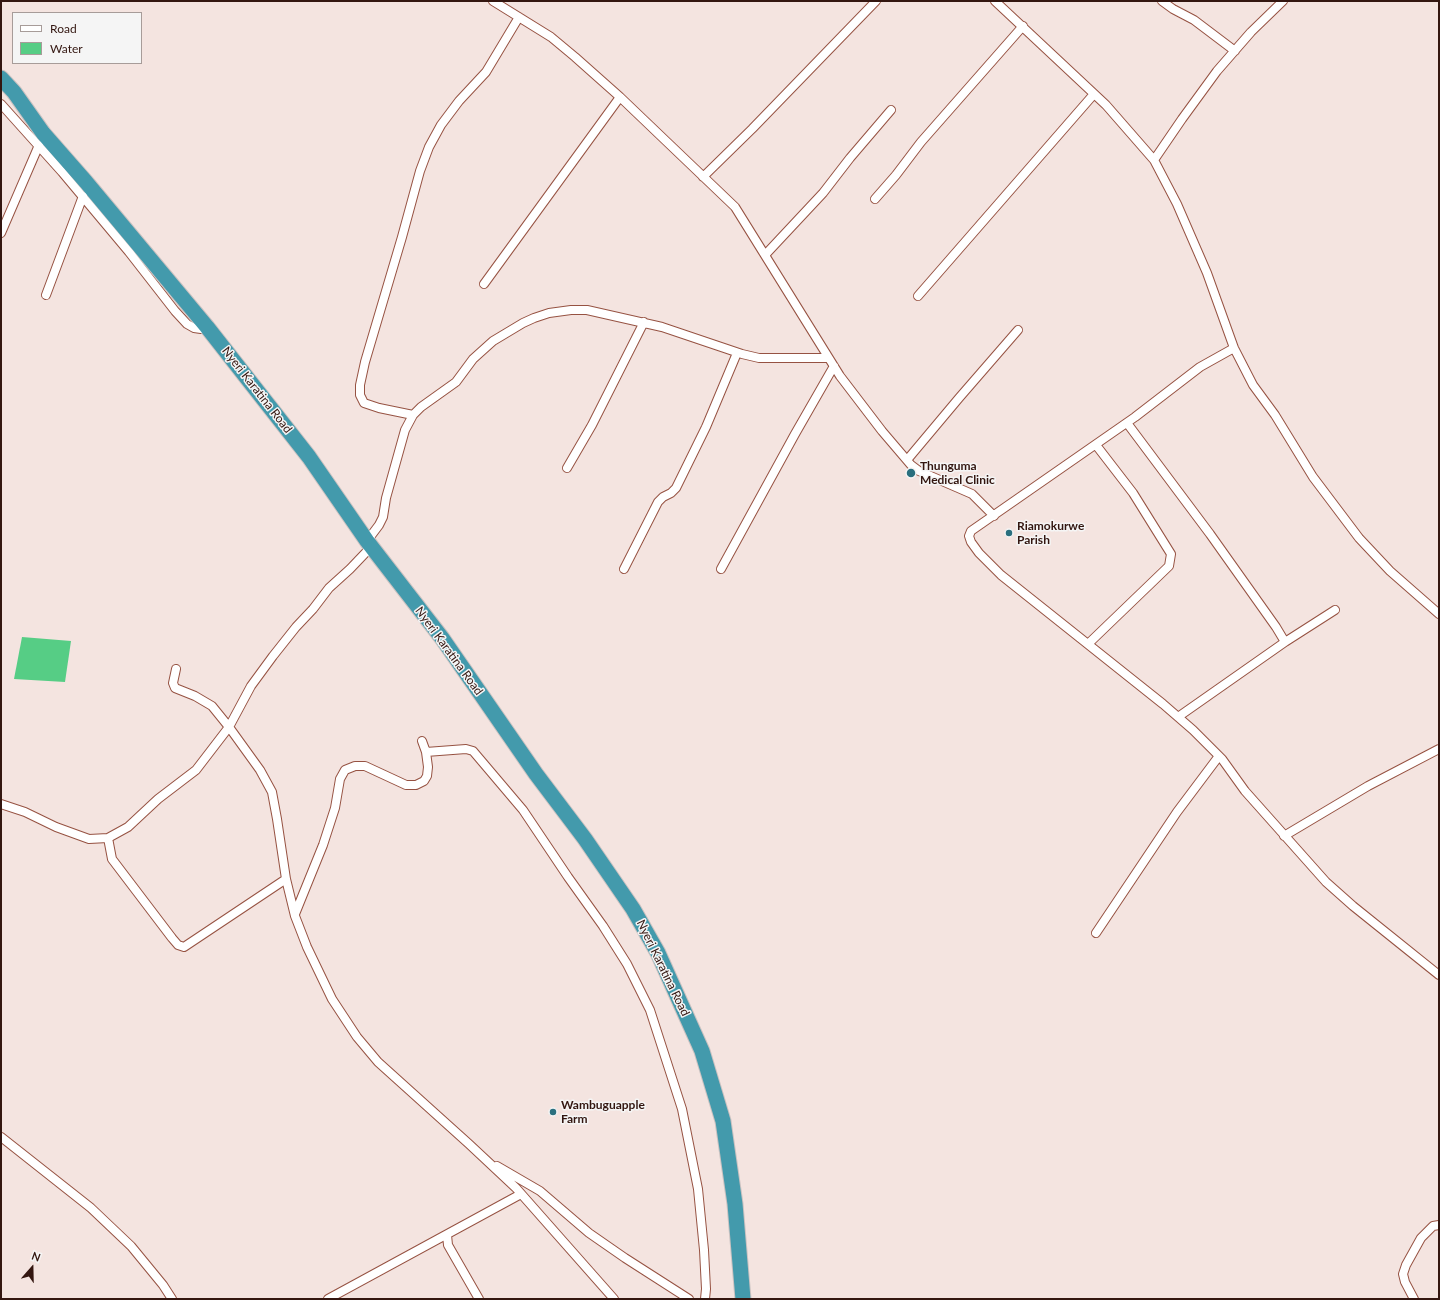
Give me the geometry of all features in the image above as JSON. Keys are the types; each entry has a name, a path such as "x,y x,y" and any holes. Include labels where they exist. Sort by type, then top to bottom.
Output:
{"highway":[{"name":"Nyeri Karatina Road","path":"1,78 14,92 43,133 86,182 207,327 309,457 369,544 442,638 536,774 585,839 633,909 658,953 702,1051 723,1121 735,1204 744,1299"}],"street":[{"path":"493,1 551,37 620,96 735,208 828,358 882,432 911,465 923,473 972,494 994,516"},
{"path":"703,177 752,129 876,1"},
{"path":"995,1 1094,94 1154,160 1178,204 1207,273 1234,348 1253,385 1275,415 1313,477 1359,538 1390,571 1439,614"},
{"path":"1162,1 1173,9 1194,20 1235,51"},
{"path":"1154,160 1217,71 1251,32 1283,1"},
{"path":"413,414 379,408 364,403 360,396 360,385 365,362 420,171 429,147 441,125 459,101 486,72 519,17"},
{"path":"875,199 896,175 921,142 1023,26"},
{"path":"918,296 1094,94"},
{"path":"484,284 620,96"},
{"path":"1,104 83,196 187,324 194,328 201,329 207,327"},
{"path":"765,255 823,193 850,158 891,110"},
{"path":"1,233 39,145"},
{"path":"46,295 83,196"},
{"path":"1,804 25,812 56,827 89,839 108,838 128,827 158,799 196,770 229,727 252,686 287,638 329,588 350,569 369,544 383,517 386,498 405,430 413,414 421,406 456,382 473,359 493,341 523,323 549,313 571,310 587,310 644,322 685,334 737,353 759,358 828,358"},
{"path":"567,468 592,425 644,322"},
{"path":"907,460 1018,330"},
{"path":"1234,348 1200,367 1127,423 971,531 969,536 971,542 979,553 1001,575 1193,730 1219,756 1245,791 1326,882 1353,906 1439,975"},
{"path":"624,569 656,506 663,497 671,493 676,488 706,427 737,353"},
{"path":"721,569 834,366"},
{"path":"1127,423 1215,541 1285,642"},
{"path":"1088,644 1169,566 1171,554 1133,493 1096,445"},
{"path":"1178,717 1285,642 1335,610"},
{"path":"176,669 173,683 175,688 195,696 212,706 260,770 272,792 286,879 295,914 307,947 332,1000 357,1037 378,1062 484,1158 521,1194 614,1299"},
{"path":"295,914 323,845 335,808 340,779 345,770 355,766 365,766 406,785 416,785 424,781 427,776 428,767 426,752 422,741"},
{"path":"426,752 466,749 473,751 523,810 603,926 627,964 650,1010 661,1049 682,1110 698,1189 704,1250 706,1289 705,1299"},
{"path":"1284,836 1368,786 1439,750"},
{"path":"1096,933 1177,812 1219,756"},
{"path":"108,838 112,859 178,946 184,948 286,879"},
{"path":"1,1137 91,1208 120,1235 131,1246 172,1299"},
{"path":"484,1158 540,1192 589,1233 688,1299"},
{"path":"328,1299 521,1194"},
{"path":"1414,1299 1405,1282 1403,1274 1406,1265 1421,1238 1433,1226 1439,1224"},
{"path":"447,1235 448,1245 479,1299"}],"water":[{"path":"22,637 71,641 65,682 14,679"}],"place":[{"name":"Thunguma Medical Clinic","path":"911,473"},
{"name":"Riamokurwe Parish","path":"1009,533"},
{"name":"Wambuguapple Farm","path":"553,1112"}]}
